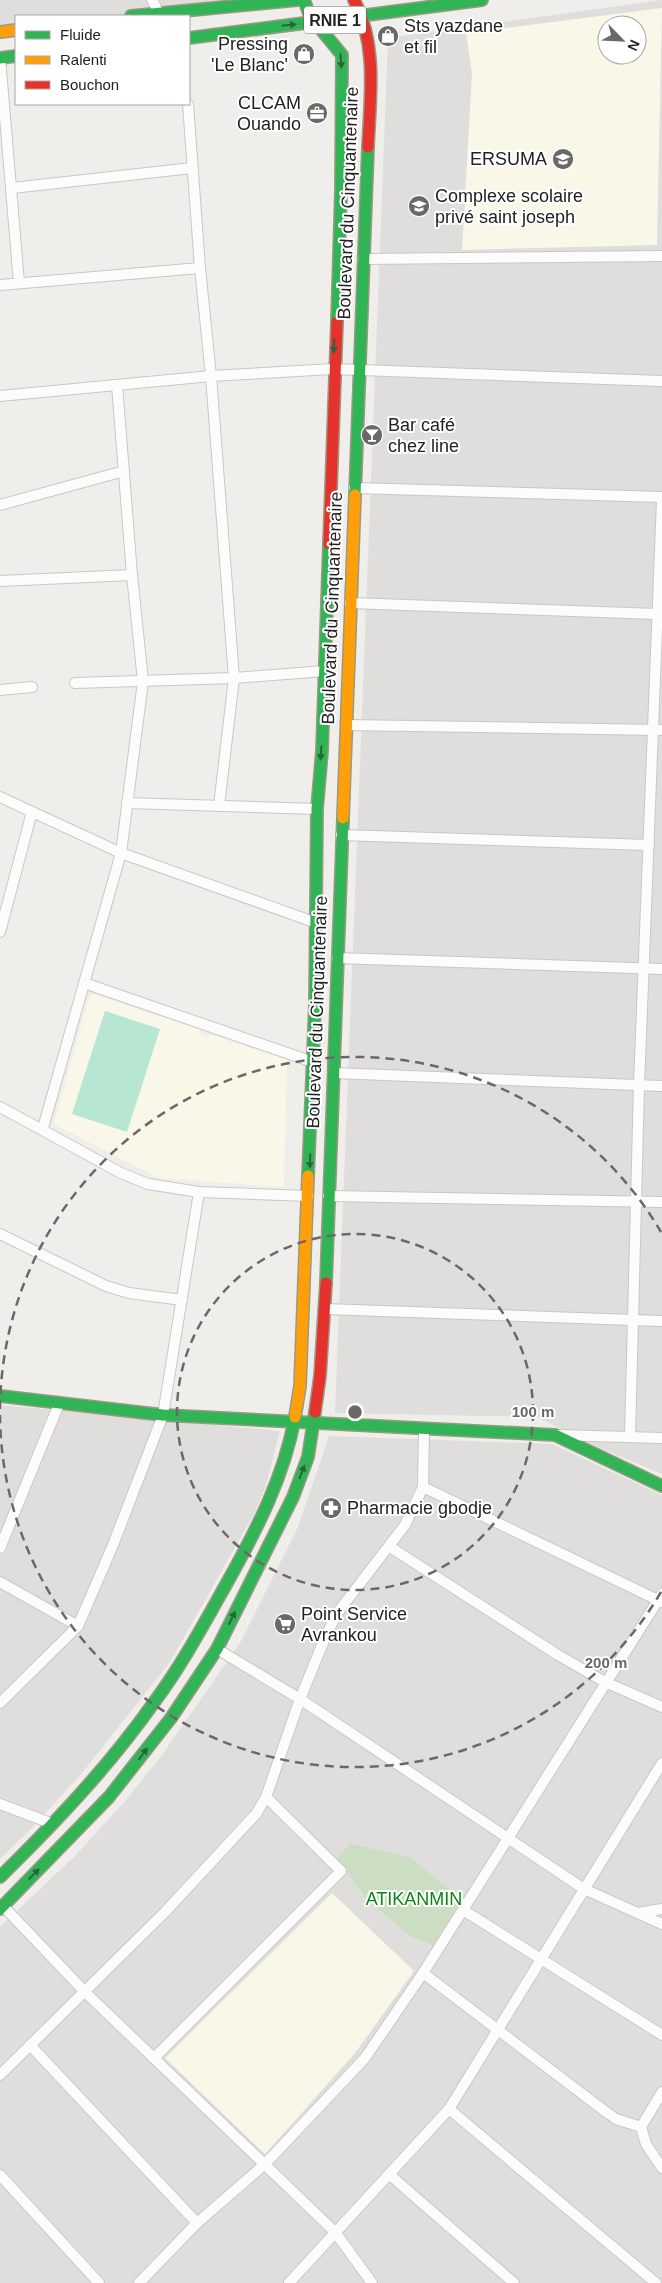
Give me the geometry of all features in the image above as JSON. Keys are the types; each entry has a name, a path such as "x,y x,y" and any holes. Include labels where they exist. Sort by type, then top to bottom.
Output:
{"main road":[{"name":"RNIE 1","path":"140,15 297,0"},
{"path":"304,0 314,23"},
{"name":"Boulevard du Cinquantenaire","path":"1,1908 109,1797 170,1718 217,1649 293,1497 308,1457 314,1421 324,1309 371,63 363,17 354,0"},
{"name":"RNIE 1","path":"190,38 363,17 482,0"},
{"name":"Boulevard du Cinquantenaire","path":"0,1877 53,1824 116,1752 174,1674 199,1634 269,1500 280,1474 294,1420 303,1357 313,1062 314,922 325,671 341,192 342,55 337,46 314,23"},
{"path":"0,32 15,30"},
{"path":"0,58 15,56"},
{"path":"0,1396 164,1414 314,1421 424,1430 555,1435 662,1486"}],"street":[{"path":"152,0 159,13"},
{"path":"0,58 19,283"},
{"path":"188,105 234,678 219,806"},
{"path":"12,188 192,168"},
{"path":"363,259 662,256"},
{"path":"0,285 200,268"},
{"path":"0,396 211,376 334,369 662,381"},
{"path":"42,1128 121,853 144,681 132,575 117,385"},
{"path":"0,505 124,472"},
{"path":"354,488 662,498 658,614 658,730 649,845 646,969 639,1085 630,1437"},
{"path":"0,581 132,575"},
{"path":"350,603 658,614"},
{"path":"75,683 234,678 325,671"},
{"path":"0,690 32,687"},
{"path":"346,725 658,730"},
{"path":"0,797 121,853 314,922"},
{"path":"127,803 318,809"},
{"path":"0,932 32,812"},
{"path":"341,835 649,845"},
{"path":"337,958 662,969"},
{"path":"84,983 313,1062"},
{"path":"334,1072 662,1086"},
{"path":"0,1106 121,1173 148,1184 199,1192 308,1196"},
{"path":"2,1698 78,1626 164,1414 199,1192"},
{"path":"328,1196 662,1202"},
{"path":"0,1234 106,1286 129,1293 182,1300"},
{"path":"324,1309 632,1318 662,1321"},
{"path":"0,1548 60,1404"},
{"path":"0,2075 165,1912 256,1814 266,1797 300,1699 338,1612 390,1547 405,1525 423,1488 424,1430"},
{"path":"555,1435 662,1438"},
{"path":"139,2283 197,2223 265,2164 366,2058 423,1973 605,1682 660,1599 423,1488"},
{"path":"390,1547 558,1655 605,1682 662,1707"},
{"path":"0,1582 78,1626"},
{"path":"217,1649 300,1699 584,1889 662,1924"},
{"path":"289,2283 449,2109 497,2027 662,1763"},
{"path":"154,2058 341,1871 266,1797"},
{"path":"0,1804 53,1824"},
{"path":"1,1908 85,1992 334,2232 372,2283"},
{"path":"638,1913 662,1909"},
{"path":"463,1910 662,2035"},
{"path":"423,1973 497,2027 611,2116 641,2126"},
{"path":"30,2045 197,2223"},
{"path":"662,2092 641,2126 646,2144 662,2168"},
{"path":"449,2109 656,2283"},
{"path":"0,2174 99,2283"},
{"path":"390,2175 514,2283"}],"shaded area":[{"path":"0,0 237,0 222,5 122,15 15,15 15,26 0,28"},
{"path":"662,0 662,1474 593,1445 537,1417 335,1413 388,38"},
{"name":"ERSUMA","path":"662,8 657,245 462,250 472,74 466,33 597,16 597,65 647,65 647,15 607,15"},
{"path":"94,994 200,1030 200,1035 208,1038 212,1035 287,1060 284,1187 158,1178 54,1124 89,997"},
{"path":"0,1405 280,1431 266,1486 254,1514 170,1662 82,1773 32,1828 0,1859"},
{"path":"329,1436 552,1444 662,1495 662,2283 0,2283 0,1927 75,1856 126,1800 162,1755 240,1643 298,1527"},
{"path":"332,1893 414,1971 355,2053 265,2154 165,2058"}],"green space":[{"path":"105,1011 160,1029 127,1132 72,1114"},
{"name":"ATIKANMIN","path":"350,1844 410,1857 459,1898 468,1913 445,1950 410,1936 365,1897 337,1859"}],"traffic: fast":[{"path":"141,15 297,0"},
{"path":"304,0 310,16 342,55 341,191 337,322"},
{"path":"190,38 482,0"},
{"path":"0,58 15,56"},
{"path":"355,495 368,147"},
{"path":"308,1176 315,1005 317,809 322,751 329,544"},
{"path":"326,1283 343,818"},
{"path":"0,1396 163,1415 555,1435 662,1486"},
{"path":"0,1909 109,1797 171,1718 217,1649 293,1497 308,1457 315,1412"},
{"path":"0,1877 62,1814 120,1748 175,1672 211,1612 259,1522 277,1482 295,1417"}],"traffic: slow":[{"path":"0,32 15,30"},
{"path":"343,818 355,495"},
{"path":"295,1417 300,1386 308,1176"}],"traffic: jam":[{"path":"354,0 362,17 370,53 371,91 368,147"},
{"path":"329,544 337,322"},
{"path":"315,1412 320,1376 326,1283"}],"place":[{"name":"Sts yazdane et fil","path":"388,36"},
{"name":"Pressing 'Le Blanc'","path":"304,54"},
{"name":"CLCAM Ouando","path":"317,113"},
{"name":"ERSUMA","path":"563,159"},
{"name":"Complexe scolaire privé saint joseph","path":"419,206"},
{"name":"Bar café chez line","path":"372,435"},
{"name":"Pharmacie gbodje","path":"331,1508"},
{"name":"Point Service Avrankou","path":"285,1624"}]}
